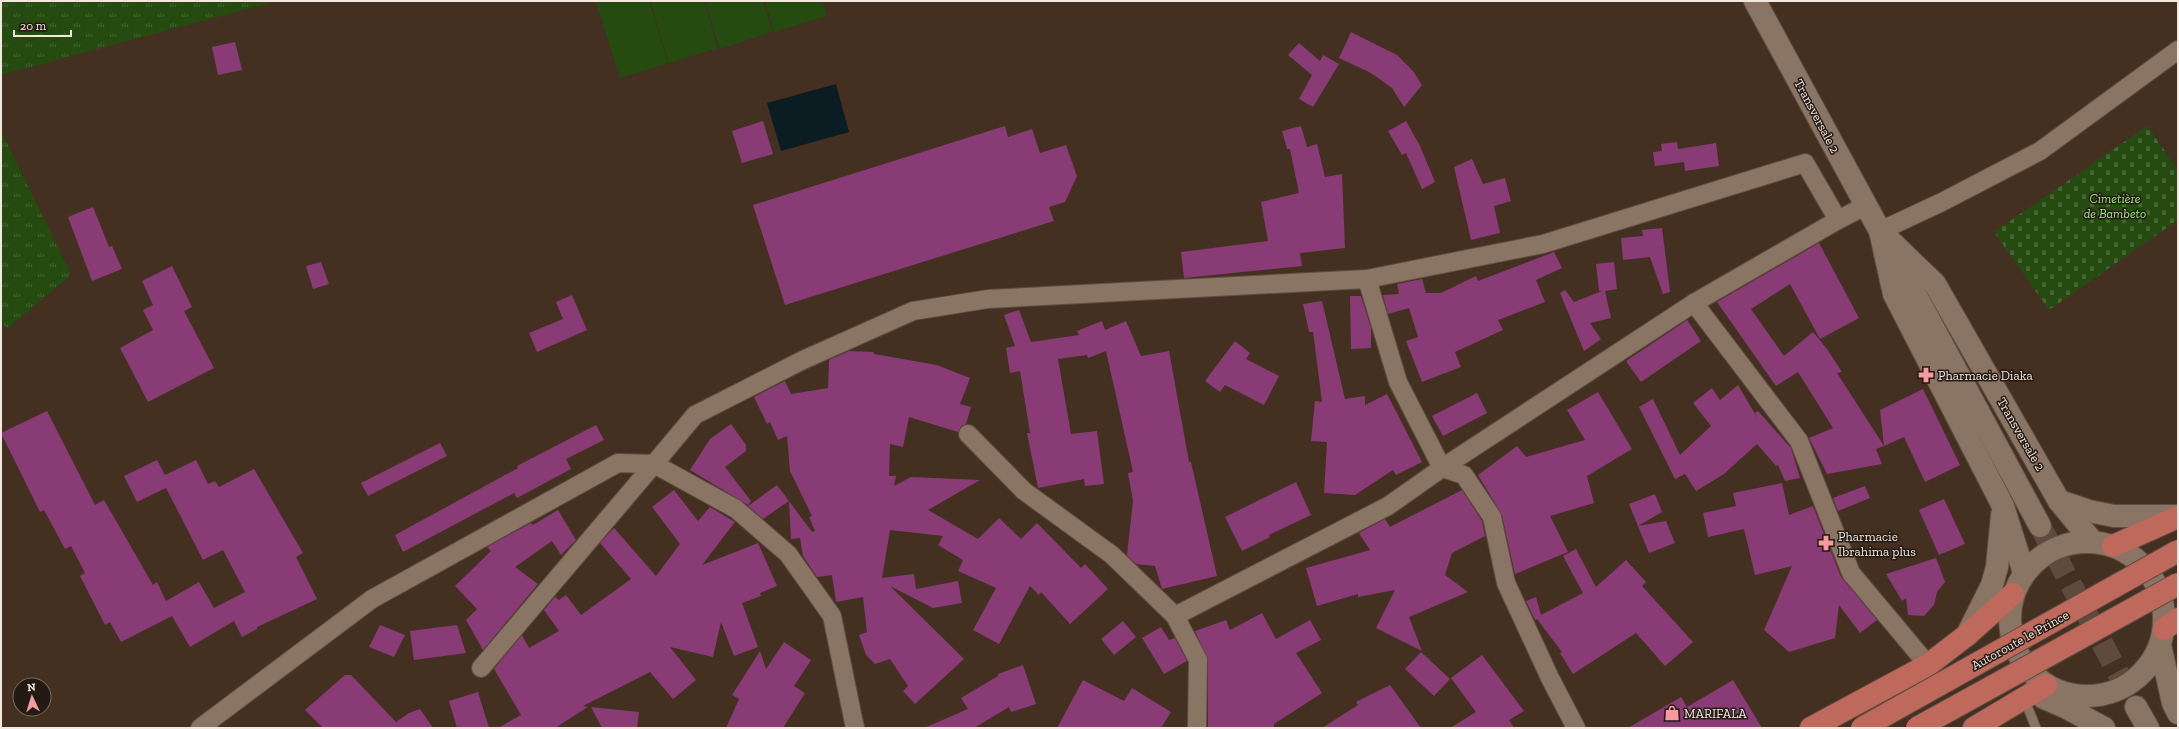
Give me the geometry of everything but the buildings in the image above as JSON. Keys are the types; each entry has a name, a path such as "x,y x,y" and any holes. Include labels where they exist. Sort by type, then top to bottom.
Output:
{"main road":[{"name":"Transversale 2","path":"1755,1 1865,206 1880,231 1935,284 2059,501 2092,541"},
{"name":"Transversale 2","path":"1880,231 1894,294 2003,506 2024,573"},
{"path":"1880,231 2040,526"},
{"path":"2059,501 2089,511 2114,516 2178,517"},
{"path":"1967,635 1992,586 1996,567 2003,506"},
{"path":"2113,546 2178,517"},
{"path":"1811,728 1928,665 1967,635 2012,594 2024,573 2042,555 2066,544 2092,541 2113,546 2136,559 2154,579 2163,603 2176,708"},
{"name":"Autoroute le Prince","path":"1862,728 2178,551"},
{"name":"Autoroute le Prince","path":"1917,728 2178,584"},
{"path":"2012,594 2009,620 2013,645 2026,668 2034,692 2104,728"},
{"path":"1974,728 2034,692 2084,696 2109,693 2131,683 2149,666 2167,631"},
{"path":"2176,708 2178,680"},
{"path":"2084,696 2116,728"},
{"path":"2136,707 2148,728"}],"street":[{"path":"1880,231 1942,202 2040,151 2178,50"},
{"path":"481,668 695,415 803,360 913,311 988,299 1366,279 1543,244 1805,163 1838,220"},
{"path":"1175,616 1388,506 1442,468 1694,303 1865,206"},
{"path":"1366,279 1398,382 1442,468 1464,475 1492,516 1506,583 1550,678 1576,728"},
{"path":"1694,303 1799,441 1851,573 1928,665"},
{"path":"968,434 1024,491 1112,555 1175,616 1198,660 1197,728"},
{"path":"200,728 372,599 618,463 654,464 736,509 788,554 832,616 855,728"}],"lane":[{"path":"2034,692 2036,728"}],"green space":[{"path":"1,1 276,1 1,75"},
{"path":"596,1 649,1 668,63 620,78"},
{"path":"650,1 704,1 718,48 669,63"},
{"path":"705,1 763,1 772,32 720,49"},
{"path":"765,1 822,1 827,16 774,32"},
{"name":"Cimetière de Bambeto","path":"2147,126 2178,170 2178,220 2049,310 1994,232"},
{"path":"1,130 71,275 7,329 1,322"}],"shaded area":[{"path":"836,84 849,132 781,151 767,103"}],"tunnel":[{"path":"2040,526 2136,707"}],"place":[{"name":"Pharmacie Diaka","path":"1926,375"},
{"name":"Pharmacie Ibrahima plus","path":"1826,543"},
{"name":"MARIFALA","path":"1672,713"}]}
